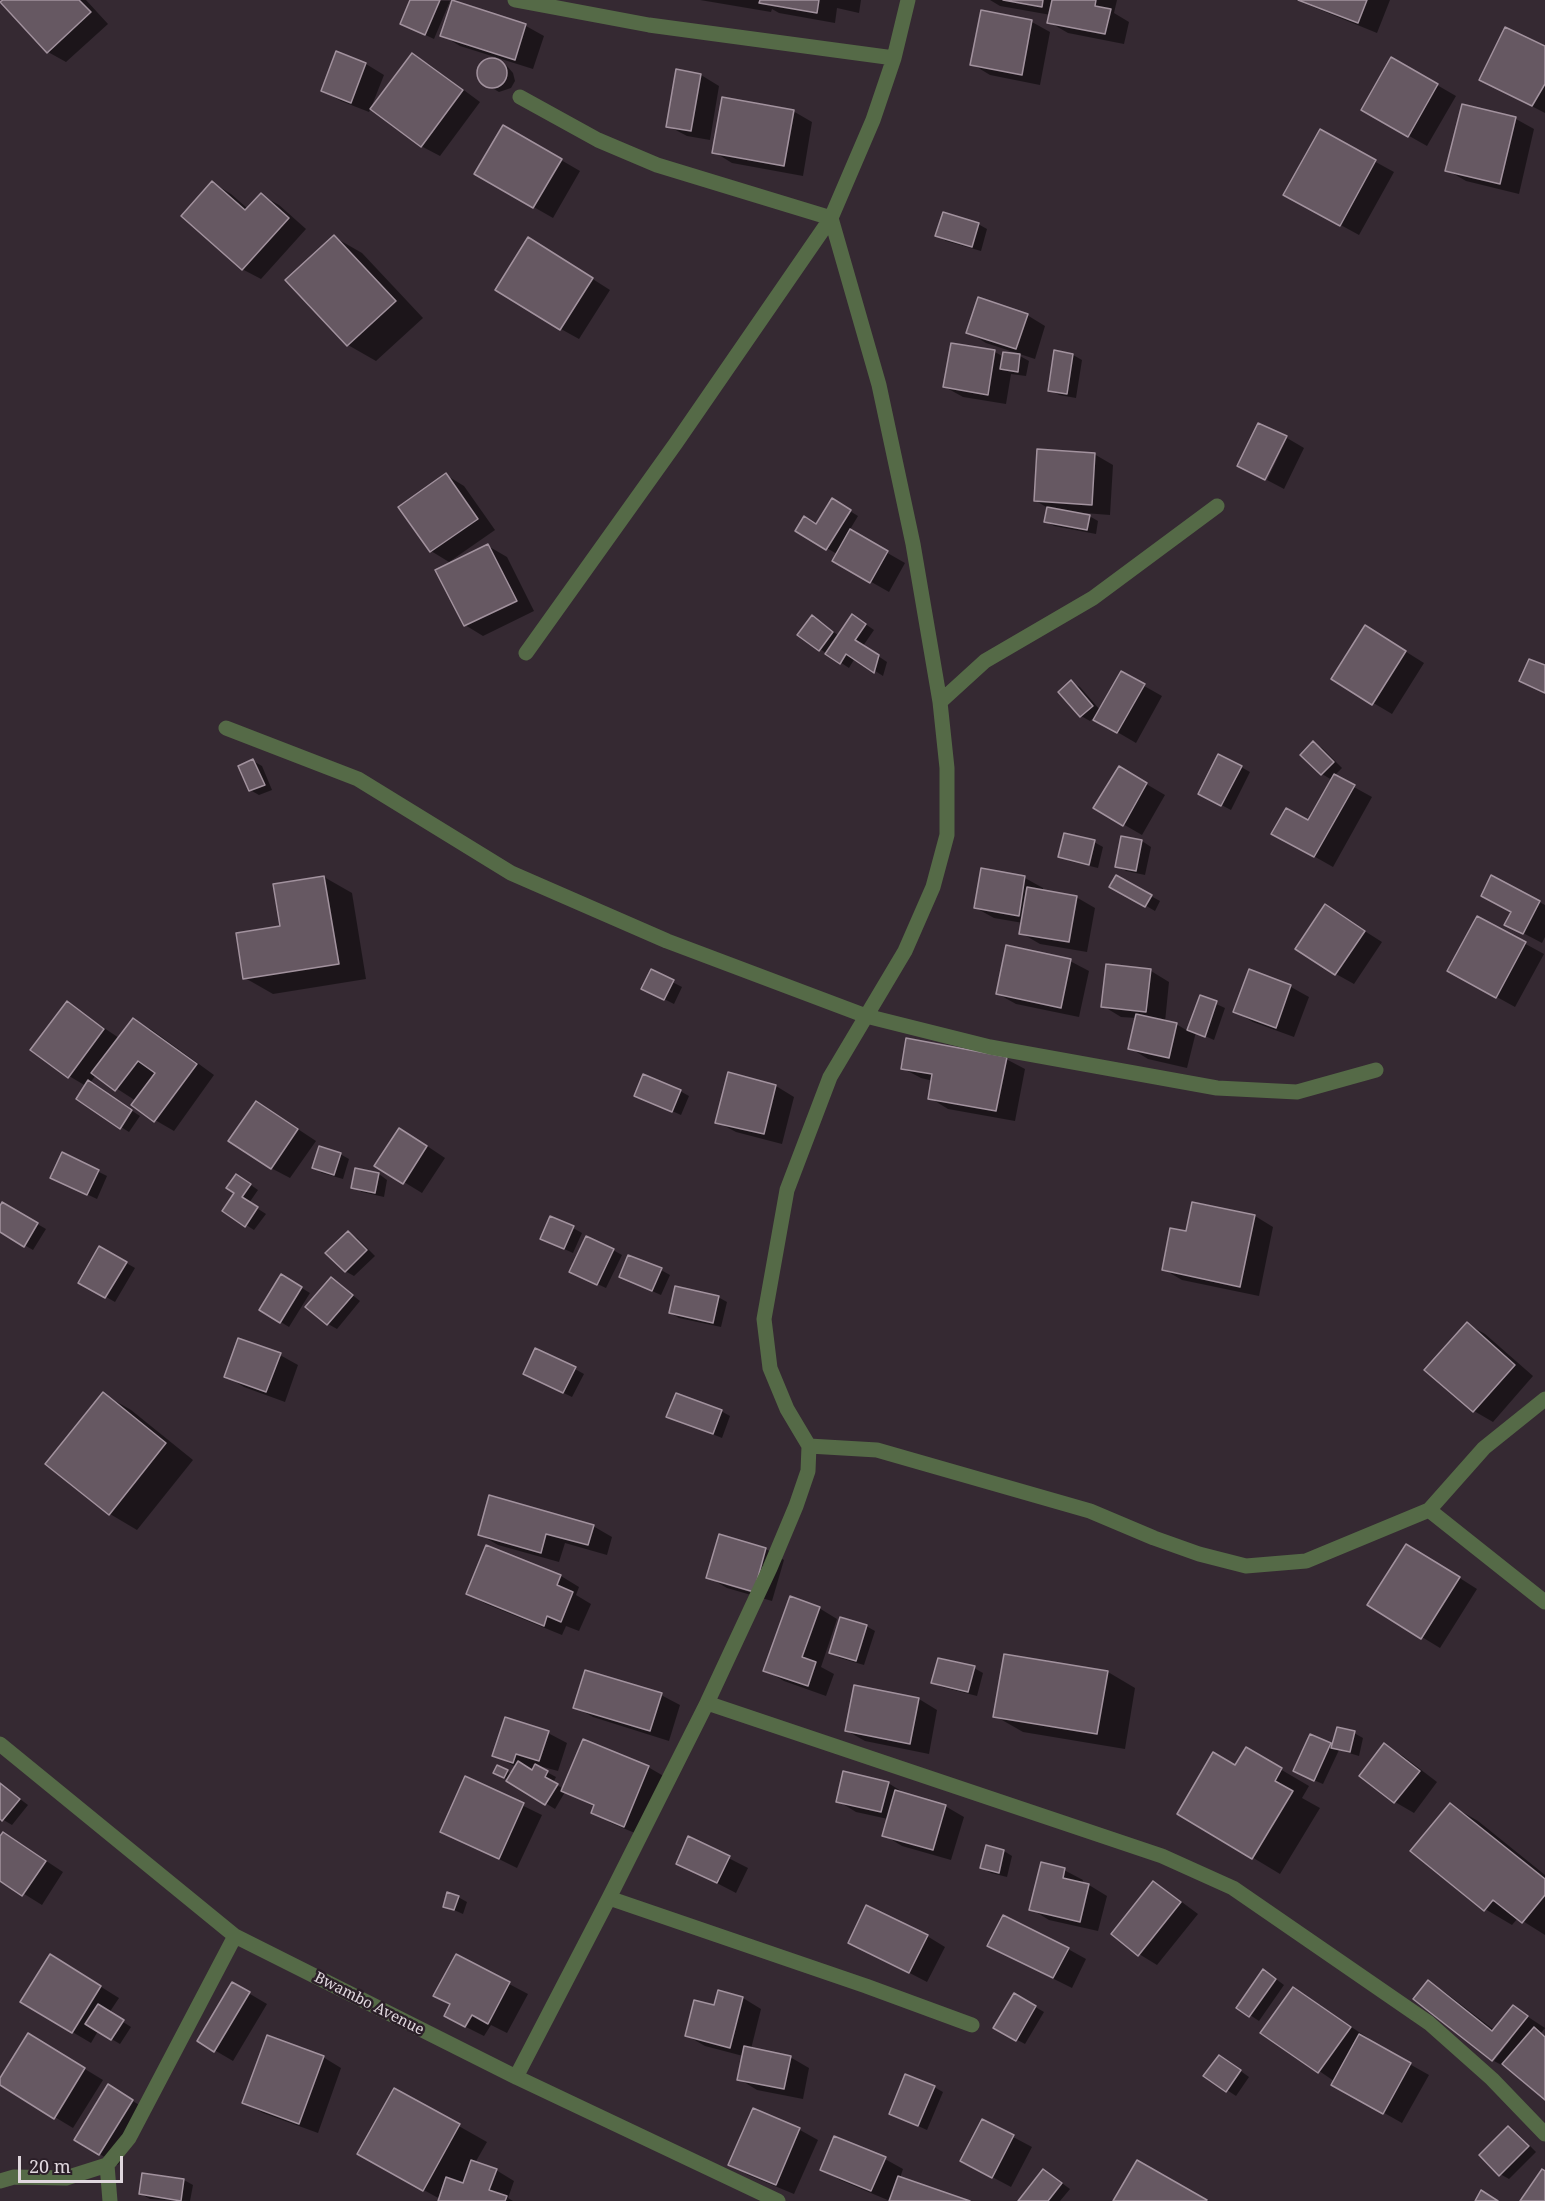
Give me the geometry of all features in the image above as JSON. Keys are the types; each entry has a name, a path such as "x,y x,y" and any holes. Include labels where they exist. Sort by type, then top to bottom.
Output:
{"street":[{"path":"515,0 649,25 894,58"},
{"path":"526,653 722,377 831,218 873,120 894,58 908,0"},
{"path":"520,97 598,140 657,165 831,218"},
{"path":"516,2077 707,1703 770,1568 796,1506 807,1471 809,1446 788,1409 770,1368 764,1319 787,1190 830,1077 905,951 933,887 946,835 947,768 940,702 914,544 879,385 831,218"},
{"path":"940,702 985,661 1093,598 1217,506"},
{"path":"226,728 358,779 511,873 668,941 866,1016 990,1047 1217,1088 1297,1092 1376,1071"},
{"path":"809,1446 877,1450 1090,1511 1199,1554 1246,1566 1306,1561 1429,1510 1484,1448 1545,1399"},
{"path":"1429,1510 1545,1602"},
{"path":"707,1703 1162,1856 1233,1888 1430,2023 1492,2079 1545,2134"},
{"name":"Bwambo Avenue","path":"0,1744 235,1936 516,2077 778,2201"},
{"path":"609,1898 866,1986 972,2025"},
{"path":"0,2181 14,2177 66,2178 107,2165 129,2138 235,1936"},
{"path":"107,2165 110,2201"}],"building":[{"path":"3,0 79,0 91,12 47,53 0,2"},
{"path":"410,0 440,0 425,35 400,24"},
{"path":"452,0 526,24 515,60 440,36"},
{"path":"760,0 819,0 817,13 759,3"},
{"path":"1003,0 1043,0 1042,7"},
{"path":"1052,0 1096,0 1095,6 1111,9 1105,34 1047,23"},
{"path":"1298,0 1367,0 1358,23"},
{"path":"981,10 1032,20 1022,75 970,65"},
{"path":"1505,27 1545,46 1545,84 1532,106 1479,80"},
{"path":"336,51 366,63 351,103 321,91"},
{"path":"412,53 463,90 421,147 370,109"},
{"path":"1391,57 1438,84 1408,137 1361,110"},
{"path":"492,58 498,59 506,67 506,79 498,87 492,88 486,87 478,79 477,73 478,67 486,59"},
{"path":"676,69 701,74 691,131 666,127"},
{"path":"722,97 794,110 784,166 712,153"},
{"path":"1462,104 1516,117 1500,184 1445,171"},
{"path":"503,125 562,159 533,208 474,174"},
{"path":"1320,129 1376,160 1340,226 1283,195"},
{"path":"212,181 245,210 261,193 289,218 242,270 181,216"},
{"path":"943,212 979,223 972,247 935,236"},
{"path":"334,235 396,301 347,346 285,280"},
{"path":"528,237 593,278 560,330 495,290"},
{"path":"978,297 1028,314 1016,349 966,333"},
{"path":"951,343 995,350 988,395 943,387"},
{"path":"1054,350 1073,354 1067,394 1048,391"},
{"path":"1003,352 1020,354 1018,372 1000,369"},
{"path":"1258,423 1287,436 1265,480 1237,466"},
{"path":"1037,449 1095,453 1092,505 1034,501"},
{"path":"446,473 478,519 430,552 398,507"},
{"path":"832,498 851,510 826,550 795,531 804,516 816,524"},
{"path":"1047,507 1090,515 1087,530 1044,522"},
{"path":"850,529 888,551 870,583 832,561"},
{"path":"488,544 517,601 464,626 435,570"},
{"path":"852,614 866,624 855,640 879,655 874,673 846,654 840,664 825,654"},
{"path":"812,615 833,632 819,651 797,635"},
{"path":"1365,625 1406,651 1372,705 1331,679"},
{"path":"1529,659 1545,665 1545,693 1519,681"},
{"path":"1121,671 1145,684 1117,733 1093,720"},
{"path":"1071,680 1093,706 1080,717 1058,692"},
{"path":"1313,741 1334,762 1321,775 1300,755"},
{"path":"1218,754 1242,766 1221,806 1198,794"},
{"path":"253,759 265,785 249,791 238,766"},
{"path":"1119,766 1147,783 1123,826 1093,808"},
{"path":"1334,774 1355,785 1314,857 1271,834 1286,808 1308,820"},
{"path":"1064,833 1095,840 1089,865 1058,857"},
{"path":"1121,836 1142,840 1136,871 1115,867"},
{"path":"981,868 1025,876 1019,916 974,908"},
{"path":"1116,875 1152,895 1145,907 1109,887"},
{"path":"1491,875 1540,901 1523,934 1504,925 1511,912 1481,896"},
{"path":"324,876 339,964 243,979 236,933 280,926 273,884"},
{"path":"1027,887 1077,896 1069,942 1019,934"},
{"path":"1325,904 1365,931 1335,975 1295,949"},
{"path":"1477,916 1526,942 1496,998 1447,971"},
{"path":"1006,945 1071,959 1061,1008 996,994"},
{"path":"1106,964 1151,969 1146,1012 1101,1007"},
{"path":"651,969 674,980 664,1000 641,989"},
{"path":"1249,969 1291,985 1276,1028 1233,1012"},
{"path":"1200,995 1217,1001 1205,1037 1187,1030"},
{"path":"67,1001 104,1029 68,1078 30,1050"},
{"path":"1136,1014 1177,1023 1169,1058 1128,1049"},
{"path":"133,1018 197,1064 154,1122 131,1105 155,1073 138,1061 115,1091 91,1073"},
{"path":"906,1038 1007,1057 996,1111 928,1099 932,1074 901,1069"},
{"path":"728,1072 776,1085 764,1134 715,1123"},
{"path":"643,1074 681,1090 672,1112 634,1096"},
{"path":"88,1080 132,1110 120,1129 76,1099"},
{"path":"256,1101 298,1129 271,1169 228,1141"},
{"path":"399,1128 427,1146 403,1184 374,1166"},
{"path":"319,1146 341,1153 334,1175 312,1168"},
{"path":"62,1152 99,1170 87,1195 50,1178"},
{"path":"355,1168 379,1173 375,1193 351,1188"},
{"path":"236,1174 251,1184 242,1197 258,1207 245,1227 222,1211 234,1193 226,1188"},
{"path":"2,1202 38,1223 24,1247 0,1232"},
{"path":"1192,1202 1255,1215 1240,1287 1162,1270 1170,1228 1186,1231"},
{"path":"550,1216 574,1226 564,1249 540,1239"},
{"path":"348,1231 367,1250 345,1272 325,1253"},
{"path":"586,1236 614,1249 597,1285 569,1272"},
{"path":"99,1246 127,1262 105,1298 78,1283"},
{"path":"628,1255 662,1268 652,1291 619,1277"},
{"path":"281,1274 302,1287 280,1323 259,1310"},
{"path":"331,1277 353,1295 327,1325 305,1307"},
{"path":"675,1286 719,1296 713,1323 669,1313"},
{"path":"1467,1322 1515,1365 1473,1412 1424,1370"},
{"path":"238,1338 281,1353 266,1392 224,1377"},
{"path":"535,1348 576,1367 563,1393 523,1374"},
{"path":"103,1392 166,1443 109,1515 45,1464"},
{"path":"676,1393 722,1410 713,1434 666,1417"},
{"path":"489,1495 594,1525 588,1545 546,1534 541,1553 478,1535"},
{"path":"719,1534 766,1548 754,1592 706,1578"},
{"path":"1406,1544 1460,1577 1421,1639 1367,1605"},
{"path":"486,1545 561,1575 557,1585 573,1592 561,1622 547,1616 544,1626 466,1594"},
{"path":"790,1596 820,1607 802,1657 816,1662 808,1686 763,1671"},
{"path":"840,1617 867,1625 856,1661 829,1653"},
{"path":"1004,1654 1108,1671 1097,1734 993,1717"},
{"path":"938,1658 975,1666 968,1692 931,1683"},
{"path":"585,1670 662,1693 650,1731 573,1708"},
{"path":"854,1685 919,1698 910,1744 845,1731"},
{"path":"505,1717 549,1731 539,1761 516,1754 513,1763 492,1756"},
{"path":"1337,1727 1355,1731 1350,1752 1331,1748"},
{"path":"1310,1734 1331,1743 1314,1781 1293,1771"},
{"path":"583,1739 649,1766 624,1827 591,1813 594,1805 561,1791"},
{"path":"1384,1743 1420,1771 1394,1803 1359,1776"},
{"path":"1246,1747 1282,1768 1275,1781 1293,1791 1252,1859 1177,1814 1213,1752 1235,1765"},
{"path":"518,1761 532,1770 535,1764 548,1771 545,1777 558,1784 545,1805 506,1781"},
{"path":"497,1765 508,1770 504,1778 493,1773"},
{"path":"843,1771 889,1782 881,1812 836,1802"},
{"path":"465,1776 524,1803 499,1859 440,1832"},
{"path":"0,1783 20,1799 2,1821 0,1819"},
{"path":"895,1790 946,1805 933,1850 882,1836"},
{"path":"1450,1803 1545,1879 1545,1895 1522,1923 1493,1900 1484,1911 1410,1851"},
{"path":"3,1832 46,1861 22,1896 0,1881 0,1836"},
{"path":"688,1836 730,1856 717,1883 676,1864"},
{"path":"986,1845 1004,1850 999,1873 980,1868"},
{"path":"1041,1862 1065,1868 1063,1878 1089,1884 1080,1922 1029,1910"},
{"path":"1153,1881 1181,1902 1138,1956 1111,1934"},
{"path":"447,1892 459,1896 454,1910 443,1907"},
{"path":"866,1905 928,1935 909,1973 848,1943"},
{"path":"1003,1915 1069,1948 1053,1978 987,1946"},
{"path":"50,1954 101,1986 72,2033 20,2002"},
{"path":"456,1954 510,1982 488,2024 472,2015 465,2027 444,2016 450,2004 433,1996"},
{"path":"1263,1969 1276,1979 1249,2017 1236,2008"},
{"path":"1428,1980 1492,2031 1513,2005 1528,2016 1492,2061 1413,1999"},
{"path":"232,1982 250,1992 214,2052 197,2041"},
{"path":"1293,1987 1351,2027 1318,2073 1260,2033"},
{"path":"718,1990 743,1997 730,2048 685,2036 694,2000 714,2005"},
{"path":"1014,1993 1036,2006 1016,2041 993,2028"},
{"path":"98,2004 124,2020 111,2040 85,2024"},
{"path":"1534,2027 1545,2037 1545,2100 1502,2064"},
{"path":"28,2033 85,2068 54,2119 0,2085 0,2078"},
{"path":"1359,2034 1411,2063 1383,2114 1331,2085"},
{"path":"267,2035 324,2056 299,2124 242,2103"},
{"path":"744,2046 791,2056 784,2089 737,2080"},
{"path":"1219,2055 1241,2070 1226,2092 1203,2076"},
{"path":"905,2074 935,2086 918,2126 889,2114"},
{"path":"108,2084 133,2100 99,2155 74,2140"},
{"path":"394,2088 460,2124 423,2191 357,2154"},
{"path":"753,2108 800,2128 776,2185 728,2165"},
{"path":"982,2119 1014,2135 992,2178 960,2161"},
{"path":"1508,2126 1529,2146 1499,2176 1479,2155"},
{"path":"834,2136 886,2157 871,2191 820,2170"},
{"path":"471,2160 497,2169 489,2190 507,2196 505,2201 438,2201 446,2177 463,2183"},
{"path":"1137,2160 1207,2200 1113,2201"},
{"path":"1043,2169 1062,2183 1048,2201 1018,2201"},
{"path":"1542,2169 1545,2171 1545,2201 1520,2201"},
{"path":"142,2173 184,2179 181,2201 139,2194"},
{"path":"898,2176 970,2201 889,2201"},
{"path":"1481,2190 1498,2201 1475,2201"}]}
